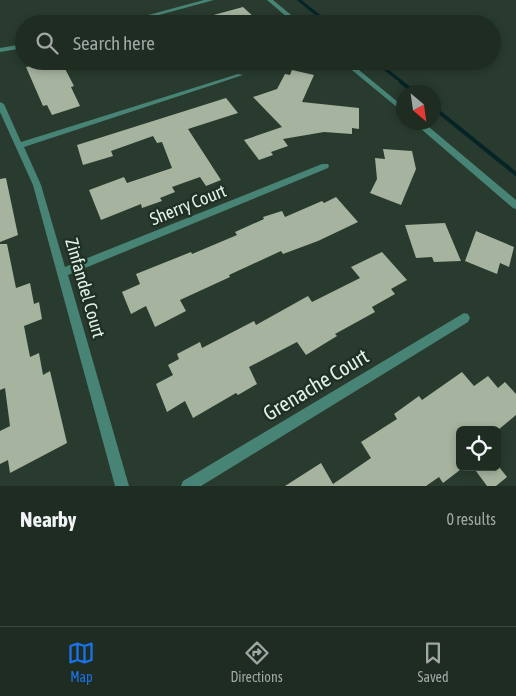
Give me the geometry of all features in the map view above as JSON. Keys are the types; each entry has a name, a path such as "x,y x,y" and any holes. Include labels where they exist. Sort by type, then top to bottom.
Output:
{"street":[{"path":"153,15 211,0"},
{"path":"270,0 288,15"},
{"path":"0,50 15,48"},
{"path":"355,70 396,104"},
{"path":"20,145 240,75"},
{"name":"Zinfandel Court","path":"0,104 37,185 122,486"},
{"path":"427,130 516,205"},
{"name":"Sherry Court","path":"62,273 325,166"},
{"name":"Grenache Court","path":"188,486 464,318"}],"building":[{"path":"243,7 252,15 214,15"},
{"path":"27,70 66,70 74,86 71,87 80,106 52,115 47,105 43,106"},
{"path":"292,70 314,75 302,102 359,108 359,129 352,128 352,134 324,132 283,139 288,146 271,152 273,155 259,160 244,140 282,127 253,97 277,89 285,74 290,75"},
{"path":"226,98 238,113 188,129 221,180 206,186 200,177 172,187 175,192 160,198 162,201 142,208 141,204 101,220 89,190 124,177 127,183 172,168 162,142 157,143 153,136 111,151 113,156 83,165 77,145"},
{"path":"383,149 412,151 416,169 401,205 370,193 377,179 375,158 385,159"},
{"path":"6,178 18,235 0,242 0,179"},
{"path":"336,197 358,222 318,241 283,254 281,251 180,300 186,311 155,327 146,306 131,314 122,292 140,284 136,274 191,252 192,254 237,235 235,232 264,219 263,217 282,211 285,217"},
{"path":"445,223 461,261 434,262 432,257 416,258 405,225"},
{"path":"476,231 514,247 509,267 500,263 497,274 465,261"},
{"path":"0,244 7,244 16,288 30,283 34,304 39,302 42,319 24,326 30,357 39,353 43,375 50,371 67,443 10,473 8,460 0,464 0,431 10,426 5,388 0,390"},
{"path":"382,252 407,280 391,289 395,294 372,307 375,312 335,334 337,336 306,355 297,342 249,367 257,384 238,395 236,393 193,418 185,401 167,412 156,384 173,375 168,365 179,359 177,354 200,342 202,348 254,321 256,325 308,296 312,302 360,278 351,267"},
{"path":"462,372 474,386 488,376 498,388 505,382 516,394 516,415 501,428 456,426 456,471 459,471 443,483 439,477 426,486 285,486 321,463 333,484 371,458 361,442 397,419 394,414 419,396 422,400"},
{"path":"501,470 507,477 496,486 487,486 476,471"}],"waterway":[{"path":"299,0 318,15"},
{"path":"386,70 403,83"},
{"path":"401,82 405,85"},
{"path":"441,114 516,174"}]}
